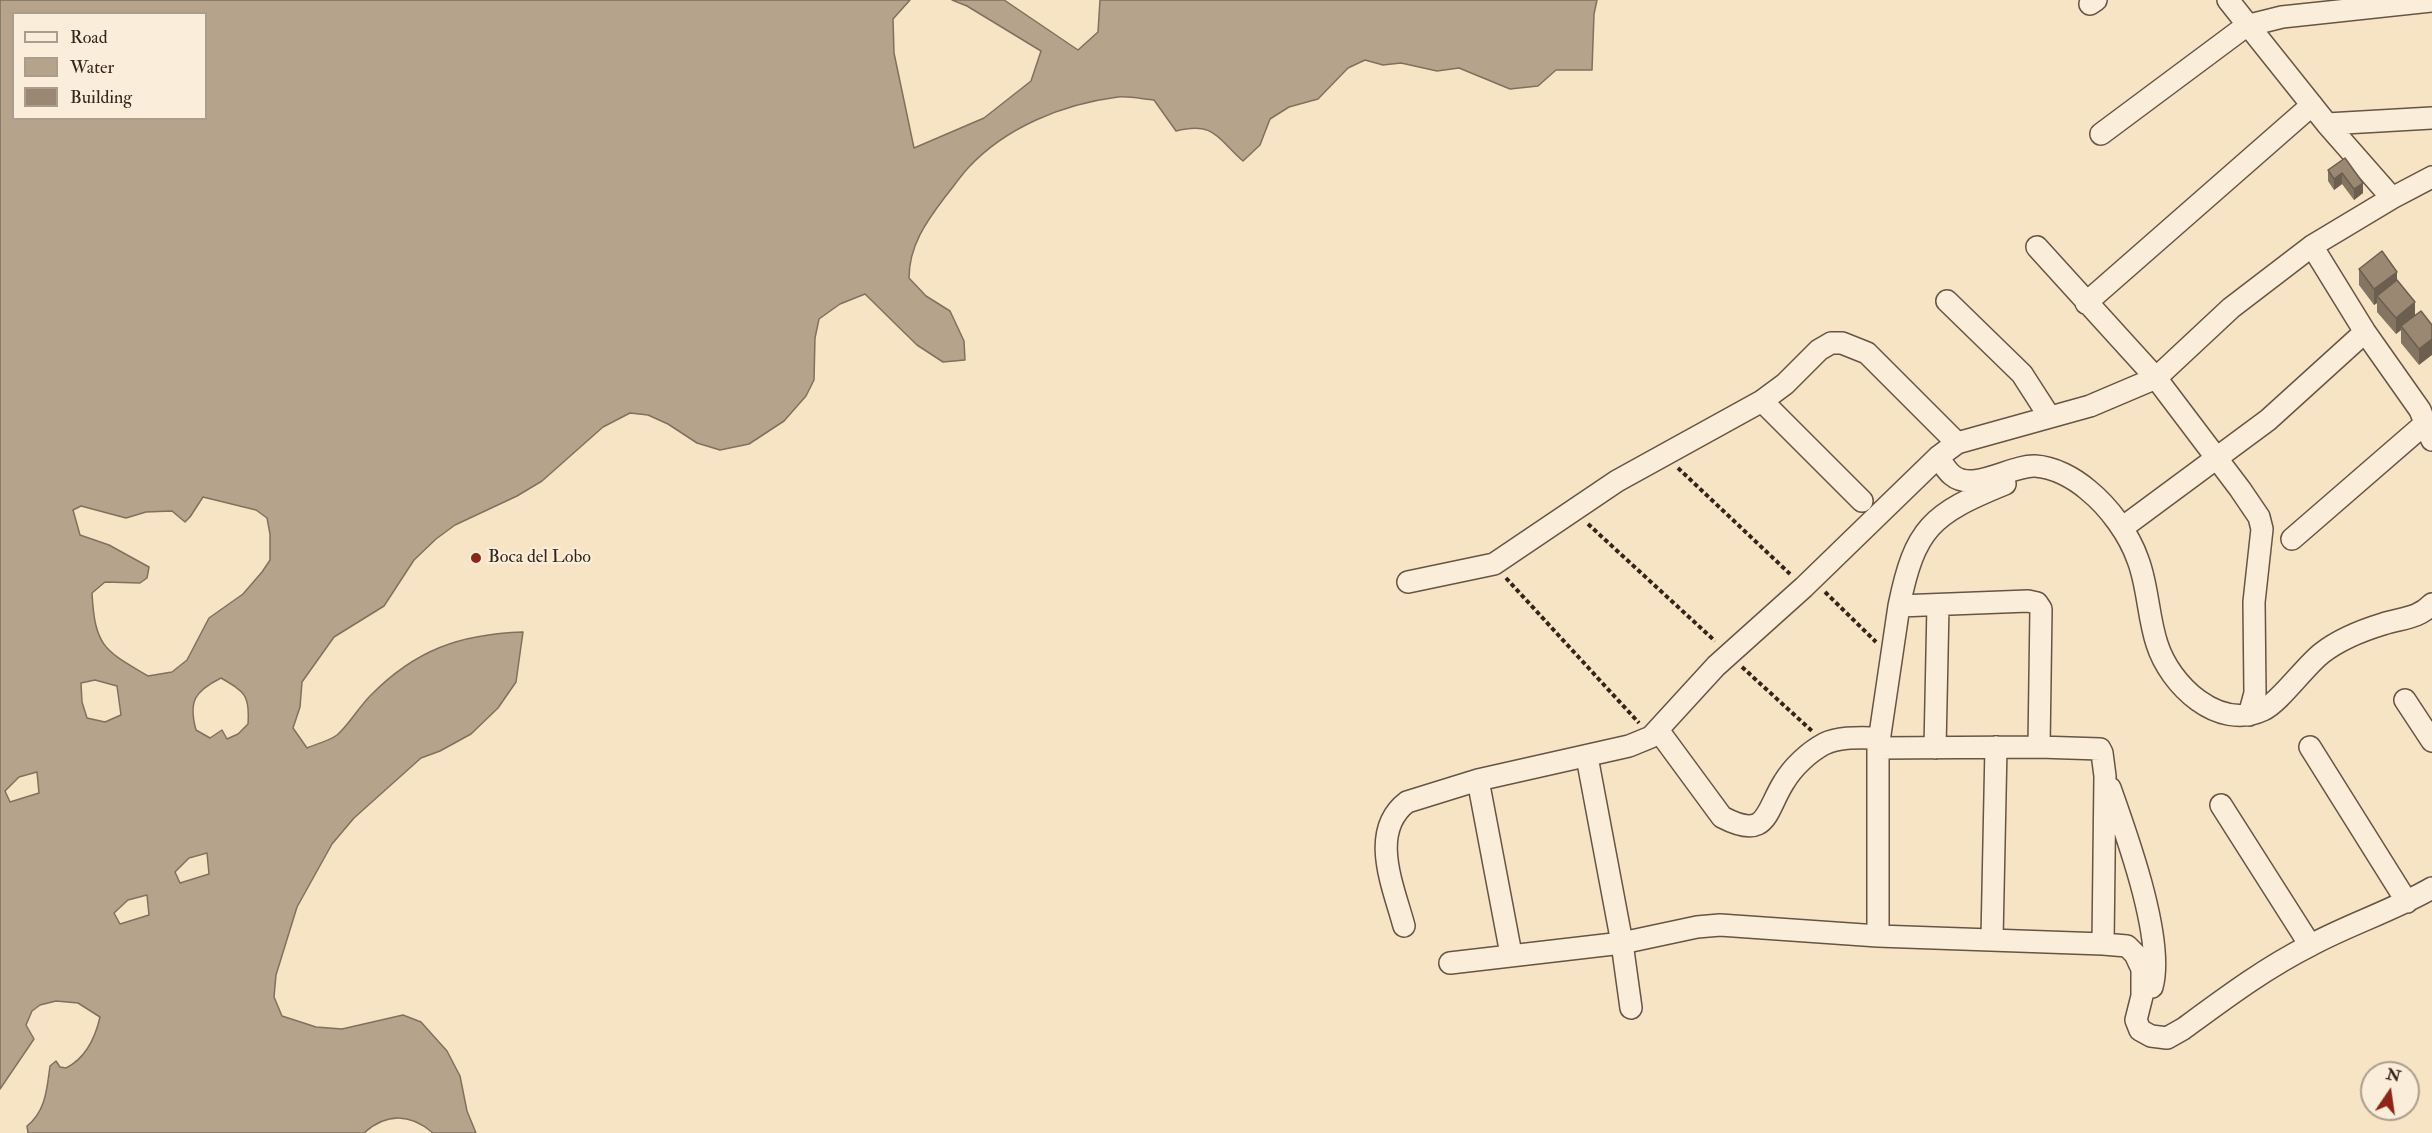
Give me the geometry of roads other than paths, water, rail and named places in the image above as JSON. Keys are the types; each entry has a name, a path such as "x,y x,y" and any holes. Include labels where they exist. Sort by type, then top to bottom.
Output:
{"street":[{"path":"2228,0 2246,26 2327,124 2392,198"},
{"path":"2101,134 2246,26 2269,19 2432,1"},
{"path":"2086,303 2312,105"},
{"path":"2327,124 2432,118"},
{"path":"1404,926 1385,846 1387,831 1399,808 1407,802 1478,780 1629,746 1655,733 1729,655 1808,583 1938,457 1957,443 2090,406 2156,378 2231,308 2312,246 2432,177"},
{"path":"2292,539 2429,431 2420,410 2364,332 2312,246"},
{"path":"2037,247 2156,378 2259,517 2262,529 2254,602 2255,693 2249,715"},
{"path":"1947,301 2022,374 2049,416"},
{"path":"2122,528 2268,420 2364,332"},
{"path":"1408,582 1494,564 1572,509 1762,401 1785,384 1819,350 1831,343 1842,343 1867,353 1957,443"},
{"path":"1762,401 1862,501"},
{"path":"1938,457 1952,476 1970,481 2036,466 2071,477 2091,492 2122,528 2138,560 2157,646 2176,679 2199,703 2222,714 2249,715 2265,709 2321,654 2349,635 2386,623 2414,618 2432,604"},
{"path":"1878,936 1879,743 1899,606 1908,564 1915,546 1926,530 1949,509 1978,495 2047,470"},
{"path":"1899,606 2028,601 2037,603 2041,609 2039,747"},
{"path":"1935,748 1938,606"},
{"path":"2405,700 2432,741"},
{"path":"1655,733 1722,817 1737,825 1754,826 1766,819 1784,781 1802,760 1826,743 1852,738 1935,748 2100,749 2103,753 2105,776 2103,944"},
{"path":"1992,939 1995,747"},
{"path":"2310,747 2406,902"},
{"path":"1587,757 1622,943 1631,1008"},
{"path":"2105,776 2126,833 2150,918 2154,979 2152,987 2142,996"},
{"path":"1478,780 1511,954"},
{"path":"2222,805 2310,945"},
{"path":"1450,963 1511,954 1622,943 1697,927 1720,926 1878,936 2127,946 2135,954 2142,969 2142,996 2136,1020 2140,1030 2151,1036 2167,1038 2282,960 2357,922 2406,902 2432,888"}],"water":[{"path":"0,0 910,0 893,19 894,53 914,148 984,118 1031,81 1041,51 967,6 952,0 1004,0 1078,50 1098,32 1100,0 1597,0 1594,14 1592,70 1556,70 1538,86 1510,89 1459,68 1437,71 1401,63 1383,65 1365,60 1348,68 1318,99 1289,107 1270,119 1260,145 1243,161 1207,130 1189,128 1176,131 1154,100 1122,97 1097,100 1056,112 1018,129 983,153 968,168 925,225 912,255 909,278 926,296 950,311 964,341 965,360 943,362 917,345 865,294 840,304 819,319 815,338 814,380 806,396 784,421 749,444 720,450 697,443 668,424 648,415 630,413 603,427 542,481 517,496 455,525 436,539 414,560 384,606 334,637 302,682 300,707 293,728 307,748 337,735 366,700 387,680 422,656 459,641 479,636 523,632 516,682 498,708 471,734 440,751 421,758 354,818 332,844 297,907 276,975 274,997 282,1016 316,1027 342,1029 403,1015 421,1022 447,1051 460,1076 467,1111 476,1133 433,1133 416,1122 398,1118 381,1122 364,1133 28,1133 27,1126 42,1106 50,1066 56,1061 60,1067 66,1068 79,1059 89,1047 100,1017 78,1003 56,1001 40,1005 32,1011 26,1025 34,1039 0,1089","holes":["203,497 256,510 267,518 270,534 270,560 243,594 209,618 187,660 172,672 148,676 121,660 105,645 96,625 92,593 105,582 140,583 147,578 149,567 109,545 80,535 73,510 81,506 126,518 146,512 172,511 185,522","221,678 241,691 247,700 248,707 248,724 238,734 227,739 222,730 210,738 196,730 193,711 196,698 200,693","95,680 117,686 121,715 105,722 87,718 82,702 81,683","37,772 39,793 10,802 5,791 19,777","207,853 209,874 180,883 175,872 189,858","147,895 149,915 120,924 114,913 128,900"]}],"place":[{"name":"Boca del Lobo","path":"476,558"}]}
